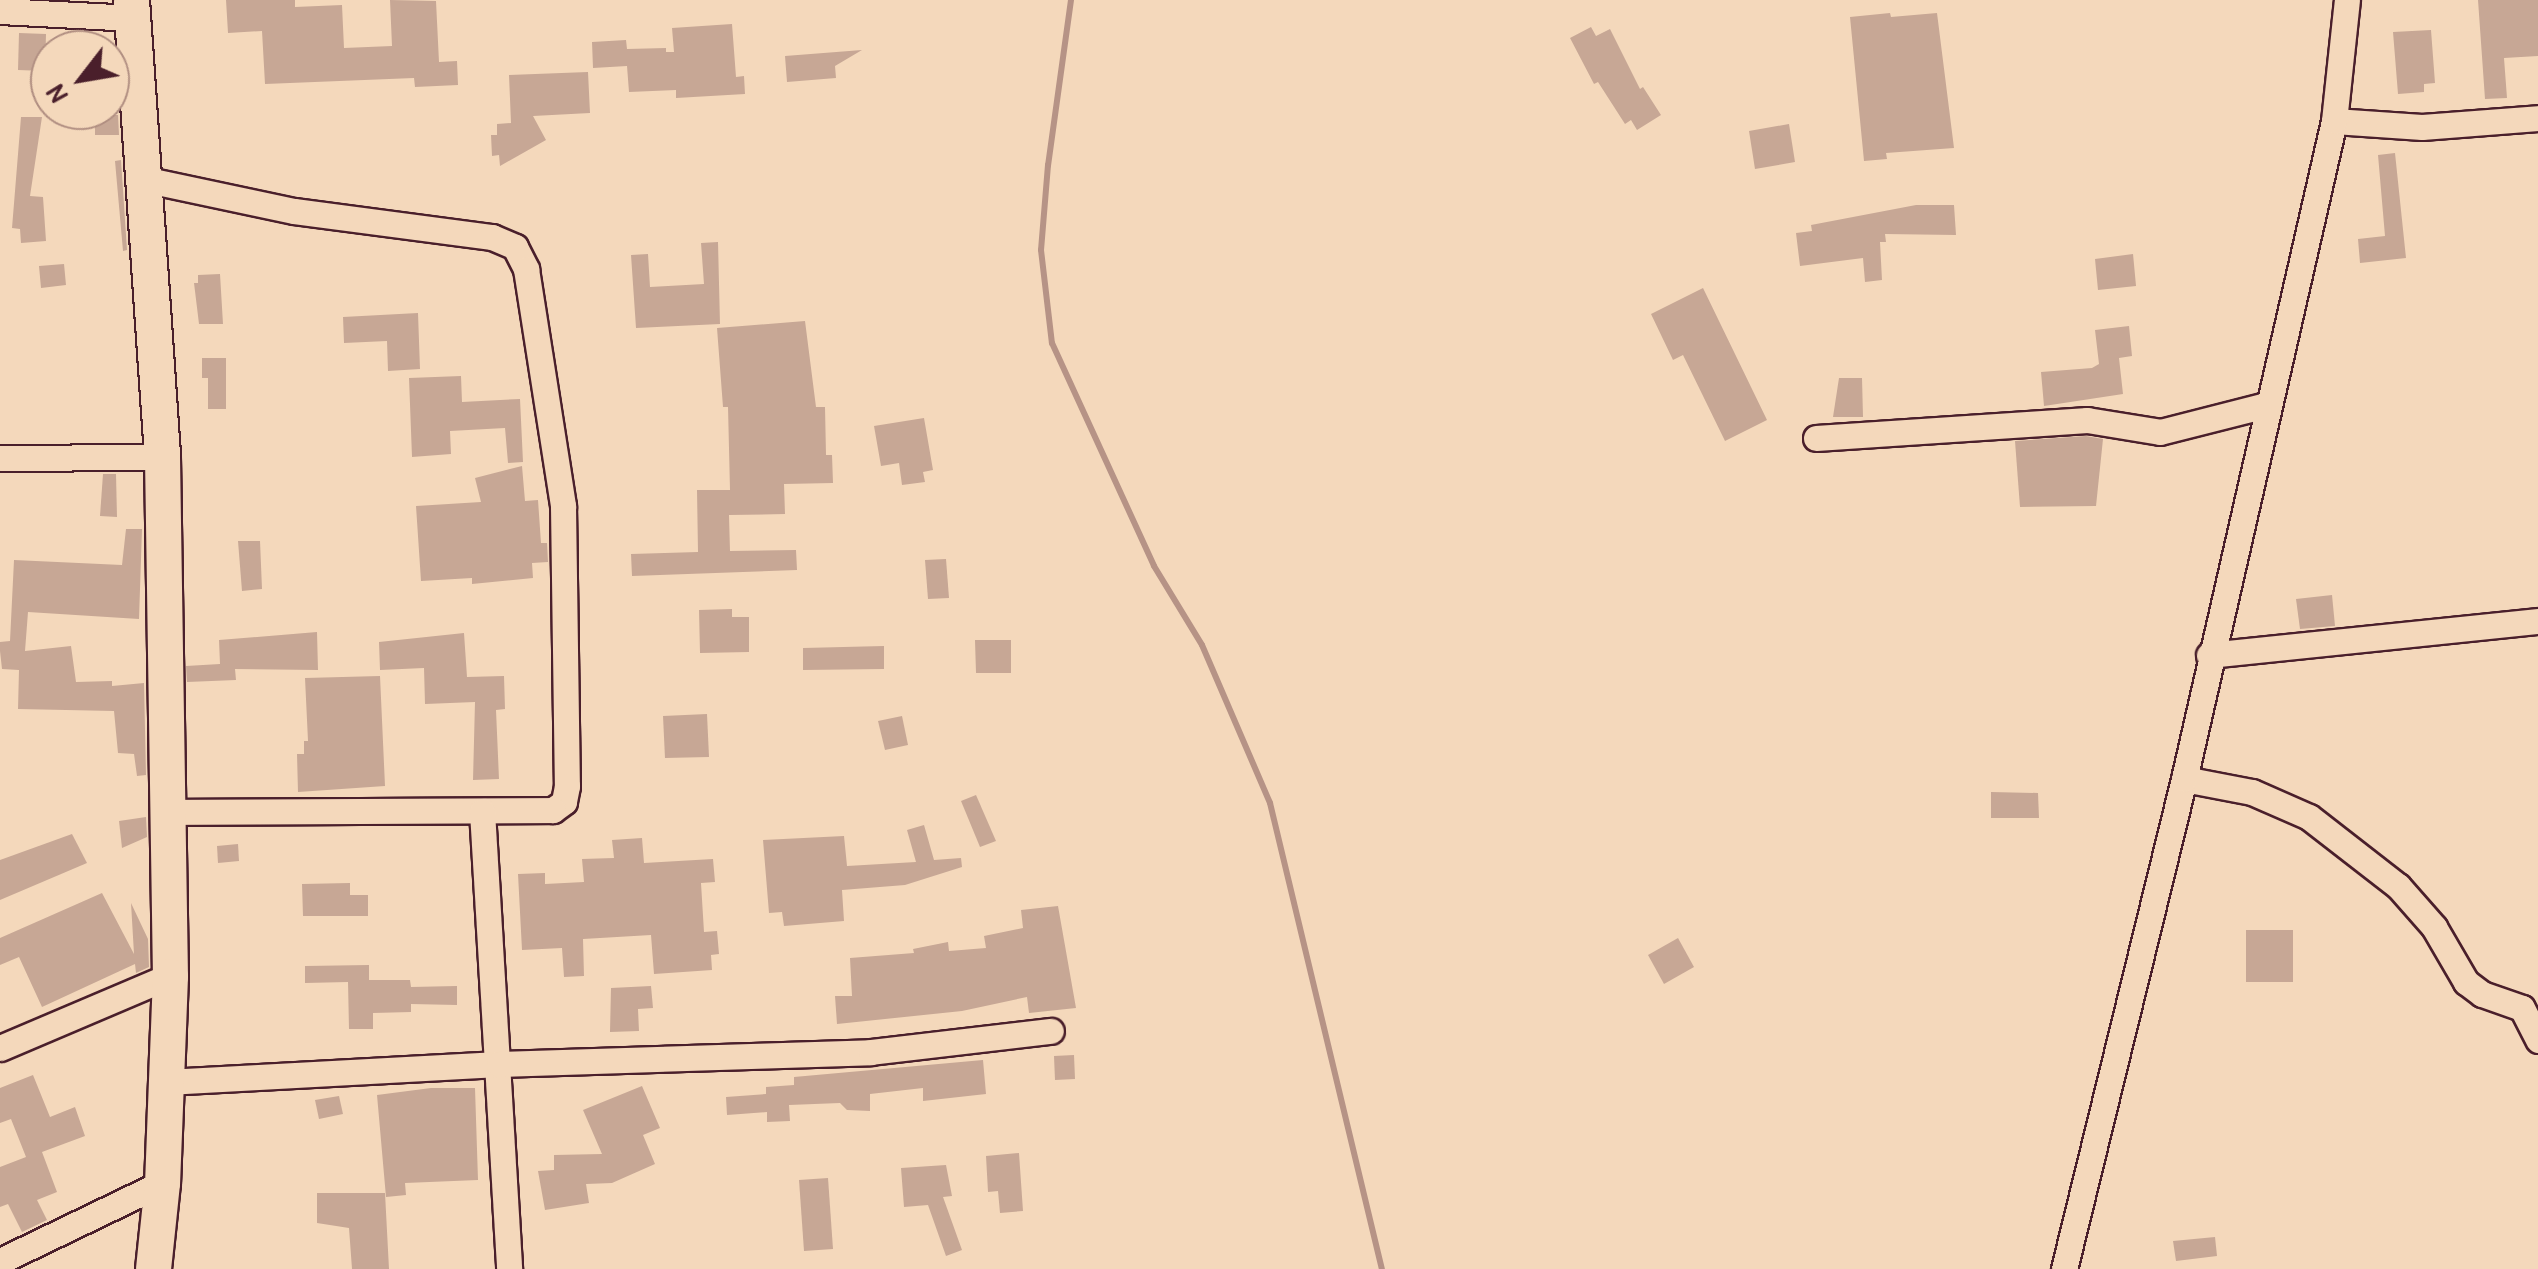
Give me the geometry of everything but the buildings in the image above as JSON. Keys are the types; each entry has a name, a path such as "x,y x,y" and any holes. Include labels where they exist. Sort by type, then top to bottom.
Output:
{"street":[{"path":"2064,1269 2184,779 2266,405 2334,121 2348,0"},
{"path":"0,11 132,9 162,457 170,976 162,1183 153,1269"},
{"path":"2334,121 2422,127 2538,118"},
{"path":"143,179 294,210 492,237 515,247 526,268 563,506 567,786 564,802 553,810 167,812"},
{"path":"1816,438 2088,420 2160,432 2266,405"},
{"path":"0,458 162,457"},
{"path":"2209,656 2538,621"},
{"path":"2184,779 2252,792 2309,817 2398,886 2434,927 2466,982 2482,994 2522,1008 2538,1040"},
{"path":"482,811 509,1269"},
{"path":"0,1048 170,976"},
{"path":"166,1082 499,1064 870,1052 1050,1031"},
{"path":"0,1261 162,1183"}],"waterway":[{"path":"1071,0 1048,165 1041,250 1052,343 1154,566 1202,645 1270,803 1382,1269"}]}
